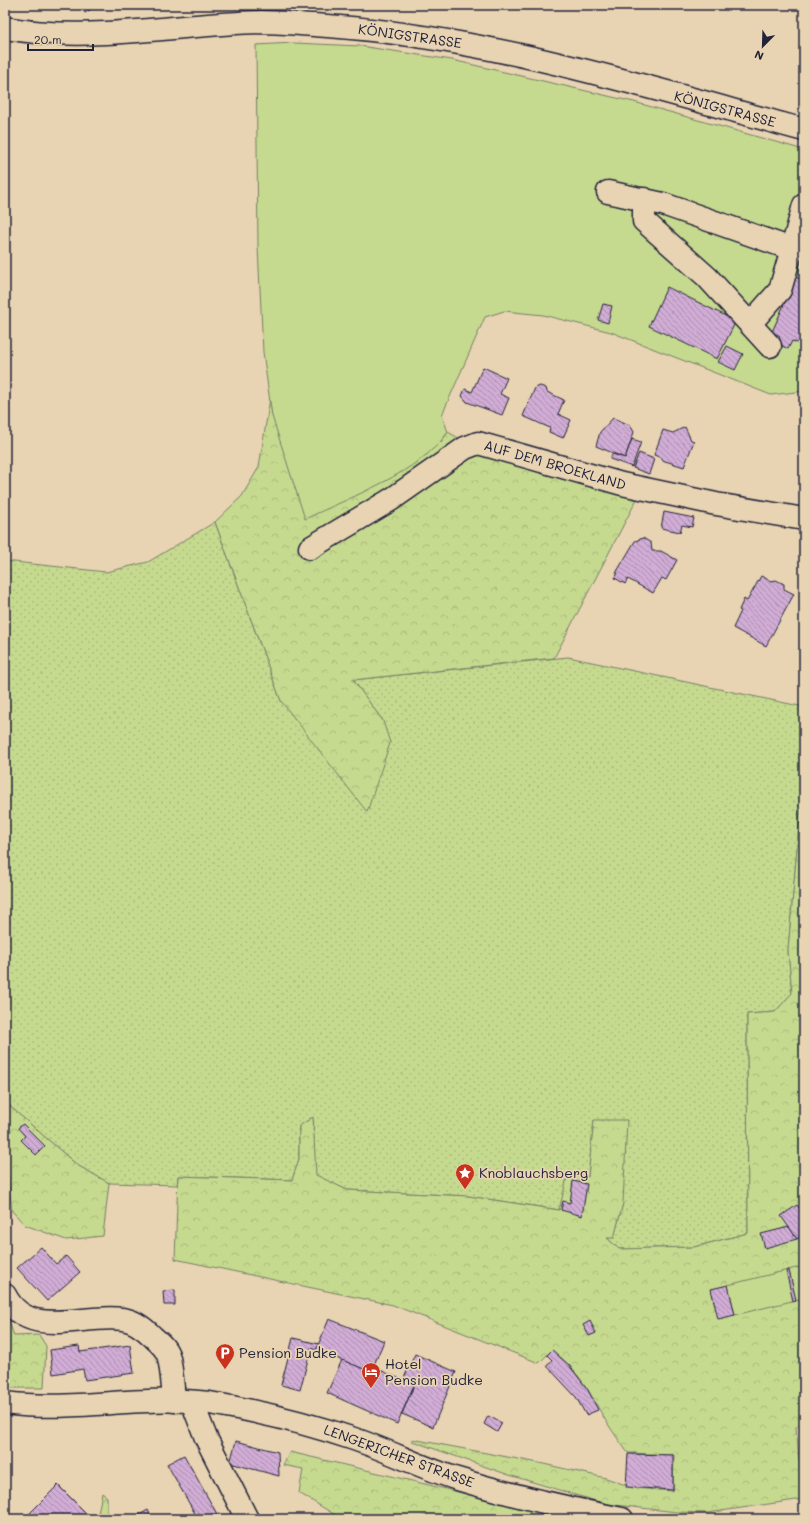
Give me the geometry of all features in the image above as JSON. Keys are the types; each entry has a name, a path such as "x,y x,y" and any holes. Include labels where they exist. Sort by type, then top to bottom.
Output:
{"street":[{"name":"KÖNIGSTRASSE","path":"5,28 53,34 100,33 263,22 372,30 467,44 593,73 804,130"},
{"path":"608,192 644,199 792,249"},
{"path":"644,199 644,222 707,277 770,346"},
{"path":"750,324 780,290 804,205"},
{"name":"AUF DEM BROEKLAND","path":"310,548 392,499 465,448 478,443 622,484 716,504 804,519"},
{"path":"5,1295 19,1312 43,1322 57,1323 106,1318 123,1319 138,1325 163,1346 169,1357 183,1401 206,1438 247,1519"},
{"name":"LENGERICHER STRASSE","path":"5,1403 67,1406 183,1401 220,1405 286,1418 355,1439 460,1480 534,1500 622,1519"}],"green space":[{"path":"294,43 360,46 452,60 634,102 804,150 804,391 771,395 611,332 543,315 504,311 485,317 442,415 448,432 436,446 420,460 402,472 362,493 305,519 272,416 263,352 258,247 256,45"},
{"path":"270,398 272,416 441,442 448,432 490,456 637,499 554,658 353,680 383,721 390,743 367,812 281,701 215,522 242,496 259,467"},
{"path":"215,522 281,701 383,721 353,680 568,657 804,707 804,798 800,814 788,950 792,993 775,1012 747,1014 748,1233 694,1247 619,1249 607,1238 614,1237 623,1203 594,1120 588,1177 568,1174 560,1210 468,1196 347,1190 315,1175 313,1118 299,1126 299,1159 292,1180 178,1176 177,1185 109,1183 77,1165 5,1102 5,561 106,572 148,562"},
{"path":"804,798 804,1420 796,1427 803,1499 707,1513 677,1512 606,1504 509,1475 412,1441 412,1439 539,1463 606,1478 634,1488 673,1491 674,1455 628,1453 609,1426 589,1391 579,1377 552,1350 539,1363 393,1305 175,1259 178,1176 292,1180 299,1159 299,1126 313,1117 316,1175 347,1190 468,1196 559,1210 568,1174 588,1177 594,1120 627,1120 623,1203 614,1238 607,1238 619,1249 694,1247 748,1233 747,1014 775,1012 792,993 788,950 800,814"},
{"path":"5,1102 77,1165 109,1183 103,1236 66,1240 25,1225 12,1211 5,1161"},
{"path":"804,1266 804,1298 735,1315 728,1285"},
{"path":"9,1321 14,1336 39,1335 46,1346 44,1388 5,1388 5,1322"},
{"path":"290,1452 572,1519 342,1519 299,1493 303,1469 283,1465"},
{"path":"102,1493 107,1497 107,1519 97,1519"}],"building":[{"path":"79,5 97,5 85,13"},
{"path":"796,277 804,281 804,335 800,344 792,341 788,349 777,343 780,336 772,332"},
{"path":"667,287 736,321 717,359 649,326"},
{"path":"603,304 612,306 608,323 598,320"},
{"path":"727,346 743,354 735,370 718,362"},
{"path":"483,367 507,378 500,394 509,398 502,415 467,402 462,396 465,389 472,392"},
{"path":"540,386 546,388 547,392 564,400 558,414 571,420 563,438 549,432 550,428 523,416 535,388"},
{"path":"613,418 630,425 634,432 625,458 596,446 600,432"},
{"path":"685,427 691,440 694,441 684,467 662,460 662,458 654,455 663,430 673,433"},
{"path":"632,439 641,442 632,467 610,459 612,454 625,458"},
{"path":"639,453 654,459 649,474 633,468"},
{"path":"664,512 694,518 692,527 682,525 680,532 661,528"},
{"path":"643,538 651,543 652,551 661,551 677,560 666,580 662,578 653,593 628,579 625,584 615,578 618,573 616,573 635,541"},
{"path":"761,576 771,581 776,580 784,584 784,589 794,594 766,646 733,628 741,611 739,610 744,599 747,601"},
{"path":"23,1124 45,1146 36,1155 21,1140 25,1136 18,1128"},
{"path":"573,1181 587,1184 582,1216 561,1210 563,1201 570,1203"},
{"path":"797,1205 804,1215 804,1235 797,1239 781,1216"},
{"path":"789,1227 797,1239 765,1248 761,1234"},
{"path":"41,1247 56,1264 66,1256 80,1272 47,1301 17,1268"},
{"path":"789,1270 796,1300 793,1301 786,1271"},
{"path":"728,1285 735,1315 718,1319 711,1289"},
{"path":"175,1290 175,1305 164,1305 163,1291"},
{"path":"329,1319 384,1341 371,1372 316,1350"},
{"path":"590,1321 596,1333 589,1336 583,1325"},
{"path":"293,1338 319,1344 316,1350 311,1348 300,1390 281,1385"},
{"path":"130,1345 134,1373 85,1380 83,1369 53,1374 50,1350 79,1346 80,1352"},
{"path":"552,1350 569,1365 588,1390 598,1410 586,1415 576,1397 547,1366 552,1360 547,1355"},
{"path":"415,1354 456,1372 433,1427 402,1414 414,1385 403,1380"},
{"name":"Hotel Pension Budke","path":"342,1360 371,1372 373,1367 414,1385 397,1424 327,1393"},
{"path":"488,1416 502,1423 497,1432 484,1424"},
{"path":"236,1441 278,1452 279,1476 230,1463"},
{"path":"628,1454 673,1455 673,1490 626,1487"},
{"path":"184,1455 217,1514 208,1519 198,1519 167,1464"},
{"path":"58,1485 89,1516 86,1519 24,1519"},
{"path":"148,1510 152,1519 132,1519"}],"place":[{"name":"Knoblauchsberg","path":"465,1190"},
{"name":"Pension Budke","path":"225,1370"},
{"name":"Hotel Pension Budke","path":"371,1389"}]}
